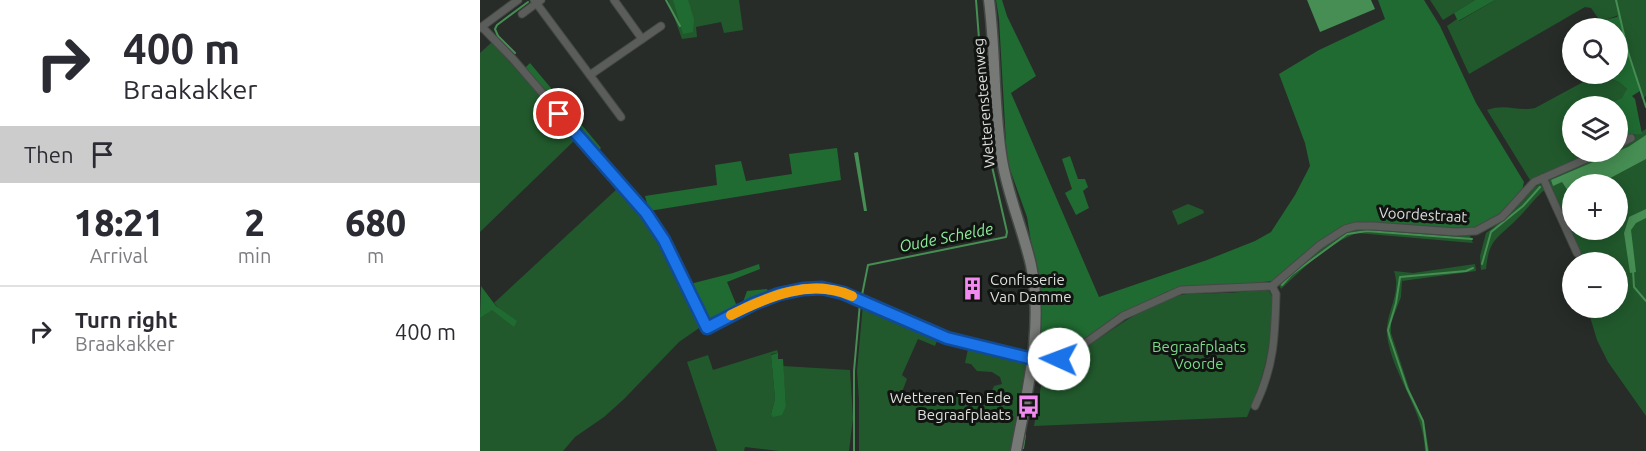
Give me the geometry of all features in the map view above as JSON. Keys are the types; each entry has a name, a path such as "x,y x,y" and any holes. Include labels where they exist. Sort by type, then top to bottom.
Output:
{"street":[{"path":"518,0 481,28 513,58 646,213 664,240 707,328 753,304 779,294 822,288 843,293 947,338 1045,362 1070,354 1124,316 1181,290 1231,289 1265,285 1272,286 1276,294 1271,368 1255,406"},
{"path":"614,0 642,39"},
{"name":"Wetterensteenweg","path":"989,0 1002,161 1031,267 1035,300 1036,330 1016,451"},
{"path":"522,14 537,1 621,117"},
{"path":"590,75 661,26"},
{"name":"Voordestraat","path":"1272,286 1320,245 1356,226 1456,232 1476,231 1502,217 1529,186 1579,162"},
{"path":"1543,178 1577,252"}],"green space":[{"path":"668,0 739,0 743,30 724,33 721,22 696,27 697,37 682,39"},
{"path":"1430,0 1475,0 1443,20"},
{"path":"1495,0 1646,0 1646,96 1642,99 1628,48 1628,18 1620,18 1619,15 1598,18 1591,8 1585,7 1562,18 1562,20 1469,74 1447,26 1457,19 1459,21"},
{"path":"492,42 577,138 480,232 480,53"},
{"path":"1579,84 1621,84 1627,89 1624,96 1562,96 1562,162 1574,162 1530,180 1487,110 1500,107 1535,108"},
{"path":"1646,129 1646,416 1608,362 1597,340 1590,318 1628,318 1628,252 1576,252 1570,240 1628,240 1628,174 1562,174 1562,221 1543,178 1579,162 1628,162 1628,139"},
{"path":"1540,184 1546,192 1543,191 1498,237 1489,252 1486,269 1481,270 1480,256 1486,233 1503,220 1529,191"},
{"path":"618,188 642,217 663,249 702,326 679,342 624,399 604,417 575,437 563,451 480,451 480,318 492,309 515,326 494,303"},
{"path":"1188,204 1203,210 1204,213 1178,225 1172,211"},
{"path":"1361,228 1470,236 1473,243 1357,233 1326,250 1281,289 1279,285 1327,243"},
{"path":"1475,264 1476,271 1402,281 1401,297 1391,323 1391,333 1410,391 1424,421 1429,451 1425,451 1419,421 1395,364 1387,335 1388,319 1396,288 1394,271 1413,273"},
{"name":"Begraafplaats Voorde","path":"1263,289 1269,291 1272,296 1271,328 1263,373 1247,417 1034,426 1044,369 1076,353 1155,304 1172,297"},
{"path":"863,304 938,338 935,346 918,339 902,375 907,379 902,392 928,404 935,391 950,398 953,393 967,399 979,400 989,398 994,386 1002,384 1000,377 992,372 977,371 971,364 965,363 968,349 1026,363 1010,451 859,451 857,371"},
{"path":"777,350 778,353 771,354 775,399 771,414 786,406 783,366 850,370 853,418 849,451 779,451 745,447 744,451 717,451 687,362 708,355 713,370"}],"shaded area":[{"path":"673,0 688,0 694,19 693,32 683,34"},
{"path":"996,0 1002,0 1007,16 1036,76 1011,93 1099,297 1207,260 1255,241 1271,232 1295,195 1310,166 1305,143 1279,74 1319,50 1385,19 1378,0 1424,0 1440,26 1476,103 1524,182 1522,191 1500,215 1476,229 1342,228 1273,281 1221,287 1191,286 1166,292 1123,314 1068,351 1058,356 1038,357 1042,310 1027,217 1007,161"},
{"path":"1307,0 1371,0 1375,9 1320,32"},
{"path":"1475,0 1495,0 1458,21 1454,13"},
{"path":"1628,47 1640,91 1632,96 1635,99 1642,134 1628,137 1628,96 1623,96 1627,89 1621,84 1628,84"},
{"path":"530,63 601,148 597,152 525,68"},
{"path":"1646,135 1646,159 1618,174 1565,174 1593,162 1628,162 1628,147"},
{"path":"837,148 841,180 649,211 645,196 717,185 715,165 741,161 746,181 792,174 789,154"},
{"path":"858,152 867,211 864,211 854,153"},
{"path":"1070,156 1078,179 1085,179 1088,187 1083,191 1089,208 1076,215 1065,193 1072,189 1062,159"},
{"path":"1562,175 1562,182 1553,186 1551,180"},
{"path":"1646,209 1646,218 1636,223 1631,230 1636,272 1630,273 1625,240 1628,240 1629,217"},
{"path":"759,264 760,269 727,282 736,304 743,302 747,291 767,289 769,295 708,324 690,284"},
{"path":"481,286 496,306 517,321 514,327 492,310 480,318"},
{"path":"778,353 778,359 783,359 786,406 782,415 773,417 771,414 775,399 771,355"}],"waterway":[{"path":"666,0 680,26"},
{"name":"Oude Schelde","path":"976,0 987,142"},
{"path":"1616,0 1628,52 1646,107"},
{"path":"515,53 498,36 495,29 497,25 528,2"},
{"name":"Oude Schelde","path":"862,295 868,265 1006,237 1007,232 988,149"},
{"path":"1482,264 1491,232 1523,206 1540,187"},
{"path":"1282,285 1291,275 1347,234 1367,231 1472,239"},
{"path":"1427,451 1423,421 1407,388 1388,330 1396,303 1400,277 1466,271 1473,268"},
{"path":"1633,270 1634,287 1646,301"},
{"name":"Oude Schelde","path":"854,451 854,371 860,303"},
{"path":"1023,448 1025,435"}],"slow traffic":[{"path":"731,315 779,294 803,289 833,289 852,296"}],"place":[{"name":"Confisserie Van Damme","path":"972,289"},
{"name":"Wetteren Ten Ede Begraafplaats","path":"1029,407"}],"route":[{"path":"559,114 646,213 664,240 707,328 753,304 779,294 822,288 843,293 947,338 1045,362 1059,359"}]}
